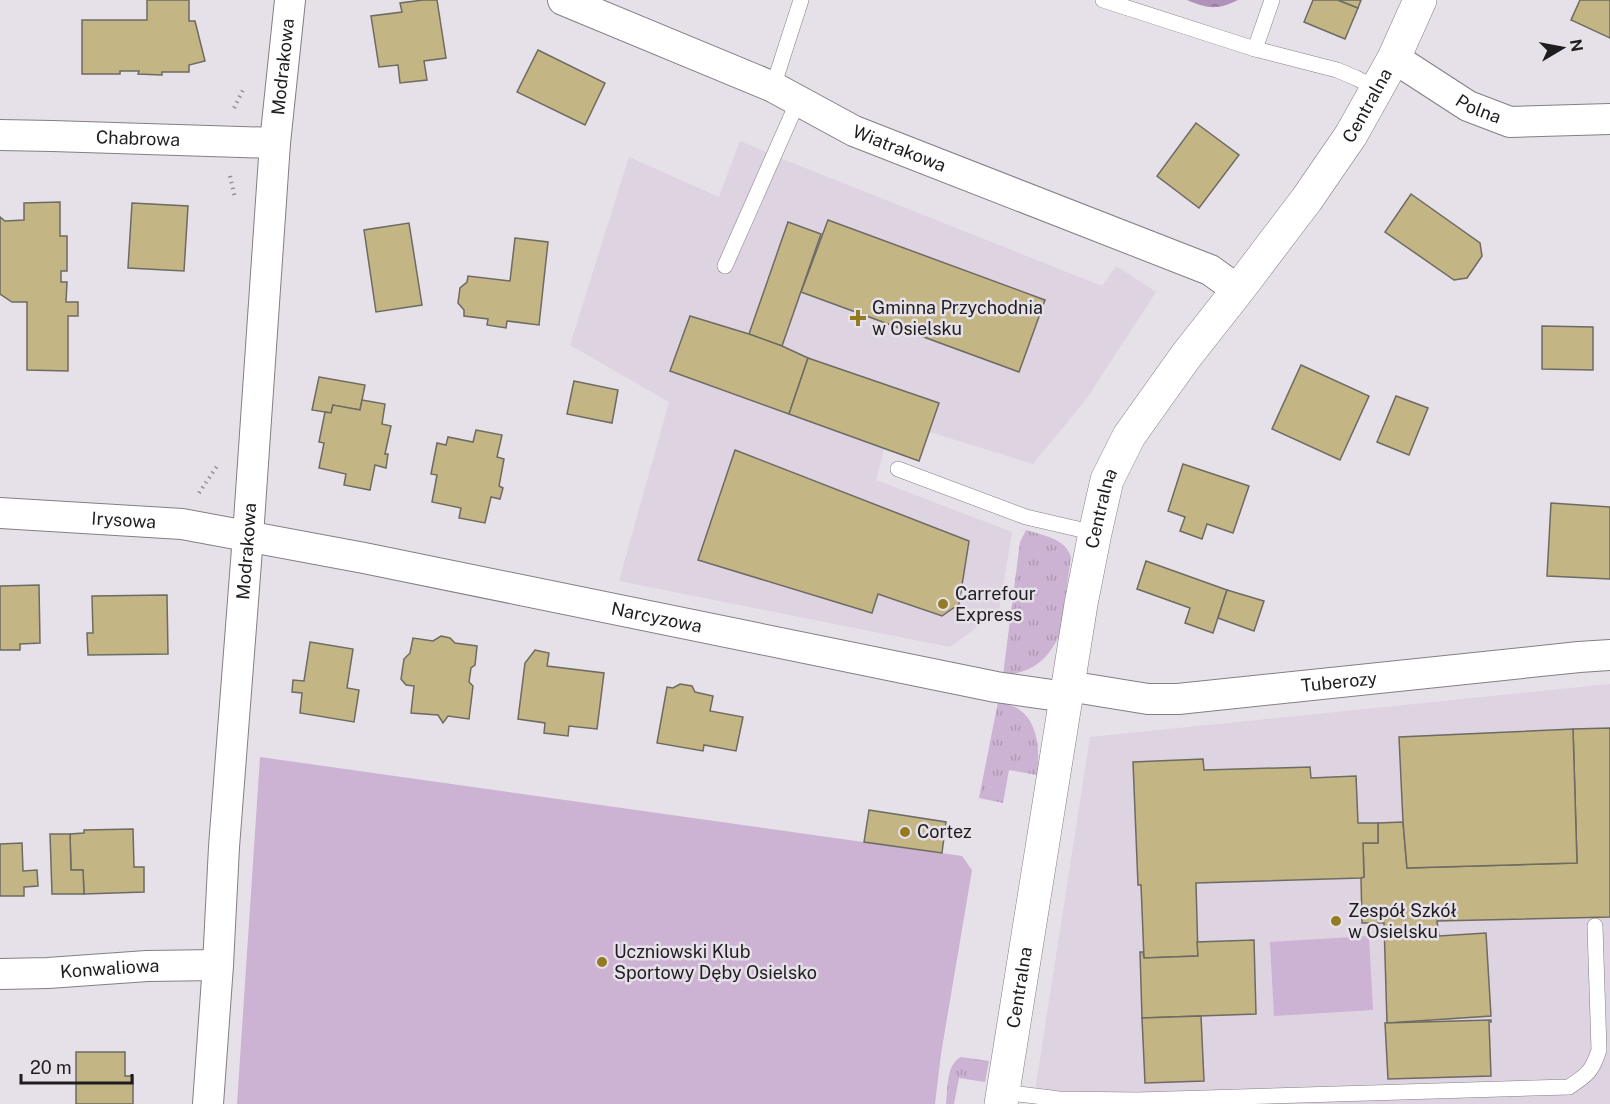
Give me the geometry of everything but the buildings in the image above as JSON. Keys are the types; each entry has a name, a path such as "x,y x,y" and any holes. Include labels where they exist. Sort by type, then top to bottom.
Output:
{"street":[{"name":"Modrakowa","path":"208,1104 224,847 275,143 290,0"},
{"name":"Wiatrakowa","path":"563,0 785,94 854,131 1210,270 1238,290"},
{"name":"Centralna","path":"1002,1098 1067,691 1095,533 1107,480 1129,436 1186,356 1321,179 1351,135 1394,58 1420,0"},
{"name":"Polna","path":"1394,58 1468,106 1510,122 1610,119"},
{"name":"Chabrowa","path":"0,135 275,143"},
{"name":"Irysowa","path":"0,513 182,524 248,536"},
{"name":"Narcyzowa","path":"248,536 996,687 1067,691"},
{"name":"Tuberozy","path":"1067,691 1148,699 1178,699 1610,655"},
{"name":"Konwaliowa","path":"0,974 147,966 218,965"}],"lane":[{"path":"725,266 785,94 801,0"},
{"path":"1103,0 1255,49 1337,70 1378,89"},
{"path":"1255,49 1272,0"},
{"path":"898,469 1026,517 1095,533"},
{"path":"1002,1098 1137,1100 1569,1087 1594,1066 1599,1050 1595,927"}],"path":[{"path":"233,110 245,86"}],"shaded area":[{"name":"Gminna Przychodnia w Osielsku","path":"740,141 1102,286 1116,266 1156,292 1087,398 1033,464 930,432 919,461 884,449 876,480 1012,532 999,611 950,647 619,581 669,402 570,345 629,157 719,197"},
{"name":"Zespół Szkół w Osielsku","path":"1610,684 1610,1104 1033,1104 1090,737"}],"green space":[{"path":"1026,530 1059,542 1071,557 1060,634 1050,651 1038,664 1013,674 1003,675 1020,542"},
{"path":"998,702 1016,708 1027,717 1035,732 1038,749 1037,775 1009,770 1003,803 979,798"},
{"name":"Uczniowski Klub Sportowy Dęby Osielsko","path":"260,757 962,856 972,870 941,1054 935,1104 237,1104"},
{"path":"1369,936 1373,1010 1274,1016 1270,942"},
{"path":"961,1057 989,1061 985,1082 959,1078 954,1104 946,1104 950,1071 956,1060"}],"water":[{"path":"1187,0 1238,0 1212,7"}],"place":[{"name":"Gminna Przychodnia w Osielsku","path":"858,318"},
{"name":"Carrefour Express","path":"943,604"},
{"name":"Cortez","path":"905,832"},
{"name":"Zespół Szkół w Osielsku","path":"1336,921"},
{"name":"Uczniowski Klub Sportowy Dęby Osielsko","path":"602,962"}]}
